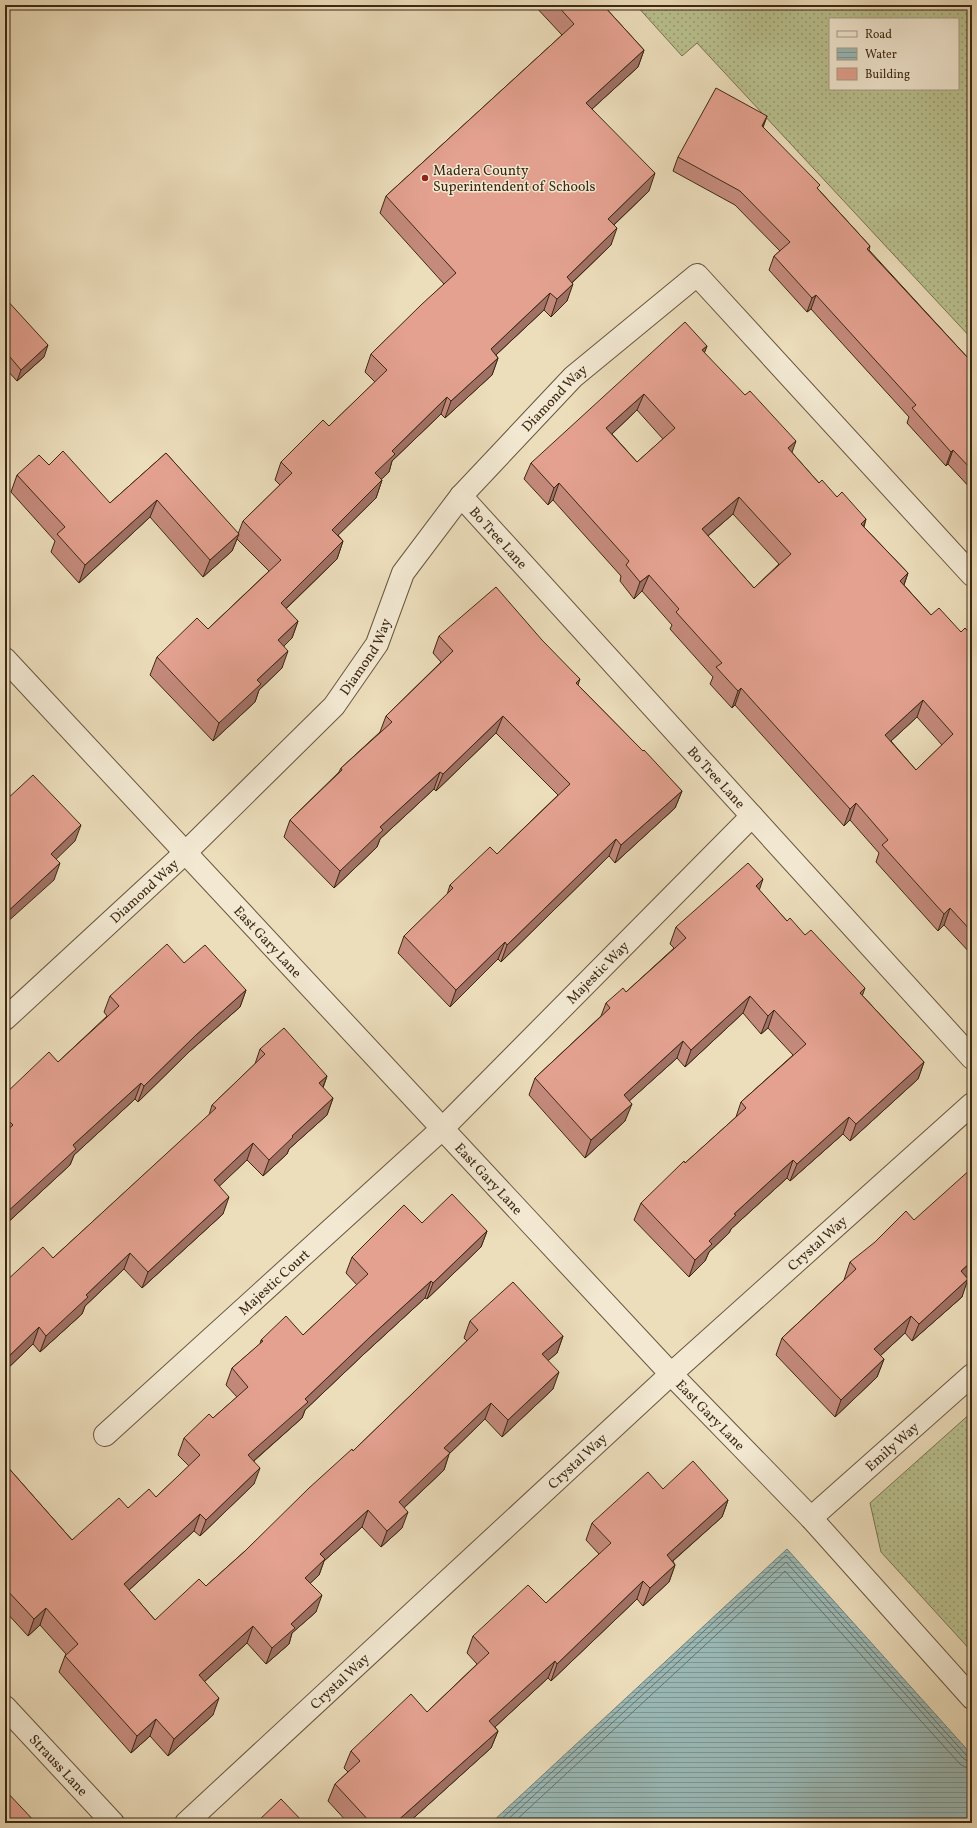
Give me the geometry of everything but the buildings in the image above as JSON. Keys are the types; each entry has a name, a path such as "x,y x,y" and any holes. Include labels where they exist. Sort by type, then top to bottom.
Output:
{"street":[{"name":"Diamond Way","path":"5,1019 186,852 334,706 377,644 403,573 461,496 572,377 697,275 972,575"},
{"name":"Bo Tree Lane","path":"461,496 972,1058"},
{"name":"East Gary Lane","path":"5,659 671,1374 811,1518 972,1698"},
{"name":"Majestic Way","path":"442,1128 752,816"},
{"name":"Crystal Way","path":"186,1823 671,1374 972,1104"},
{"name":"Majestic Court","path":"106,1435 442,1128"},
{"name":"Emily Way","path":"811,1518 972,1375"},
{"name":"Strauss Lane","path":"5,1707 113,1823"}],"green space":[{"path":"636,5 972,5 972,339 697,43 682,56"},
{"path":"972,1412 972,1652 881,1552 870,1503"}],"water":[{"path":"787,1549 972,1755 972,1823 491,1823"}],"place":[{"name":"Madera County Superintendent of Schools","path":"425,178"}]}
